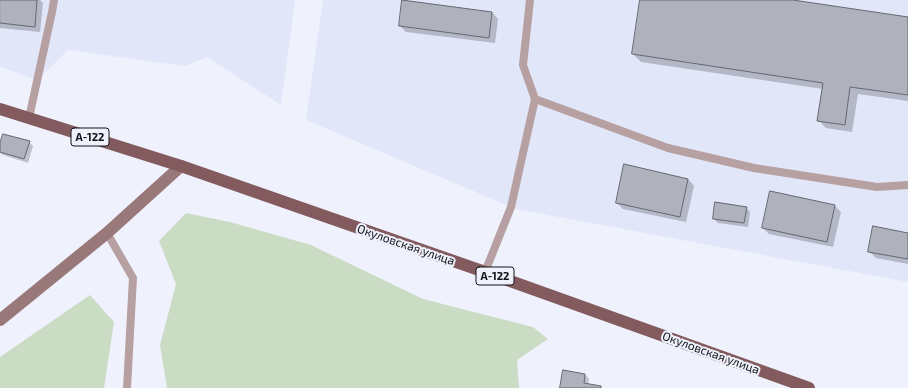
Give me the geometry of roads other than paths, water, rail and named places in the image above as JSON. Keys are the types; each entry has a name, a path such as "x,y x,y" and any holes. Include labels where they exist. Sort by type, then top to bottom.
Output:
{"main road":[{"name":"Окуловская улица","path":"0,109 181,166 485,272 809,388"},
{"path":"0,320 108,233 181,166"}],"lane":[{"path":"29,118 54,0"},
{"path":"485,272 512,207 535,99 523,65 530,0"},
{"path":"535,99 668,148 704,157 754,168 877,186 908,185"},
{"path":"108,233 133,278 127,388"}]}
